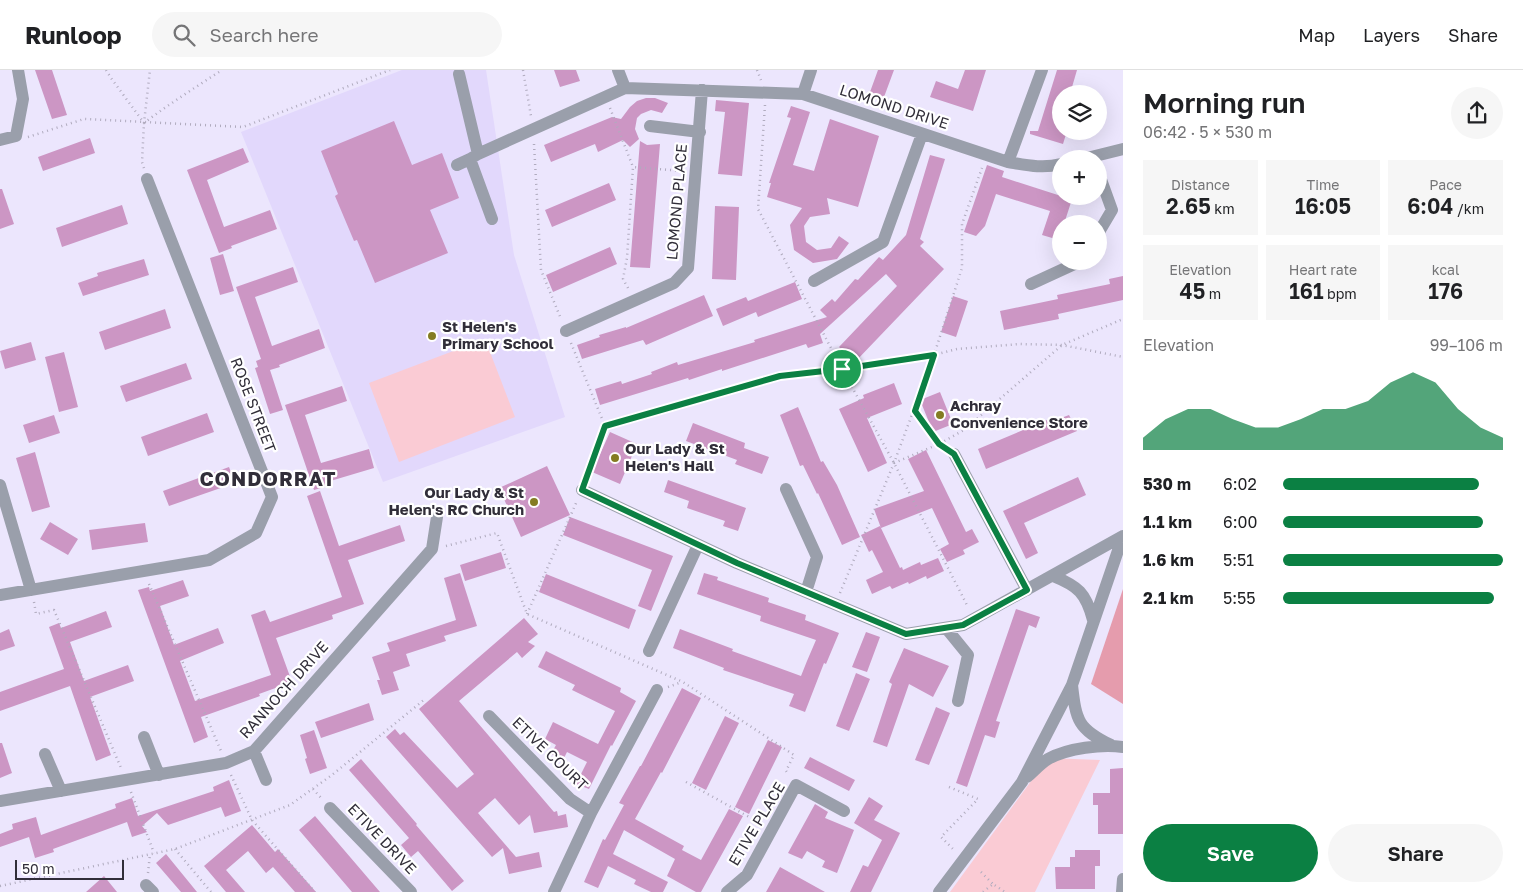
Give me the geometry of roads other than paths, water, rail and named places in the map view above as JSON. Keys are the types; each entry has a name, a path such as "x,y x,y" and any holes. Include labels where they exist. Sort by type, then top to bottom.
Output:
{"street":[{"path":"0,140 16,136 23,99 18,70"},
{"path":"618,70 625,88"},
{"path":"803,94 811,70"},
{"path":"1008,162 1042,70"},
{"path":"459,74 474,156 492,219"},
{"name":"LOMOND DRIVE","path":"457,165 625,88 803,94 1008,162 1031,166 1052,166"},
{"name":"LOMOND PLACE","path":"566,331 674,283 688,268 702,90"},
{"path":"650,126 700,132"},
{"path":"814,282 883,242 922,134"},
{"path":"1107,153 1123,149"},
{"name":"ROSE STREET","path":"0,595 210,560 256,533 272,497 147,179"},
{"path":"1107,196 1112,210 1107,218"},
{"path":"1031,284 1061,270"},
{"path":"954,454 1027,590"},
{"path":"0,485 31,590"},
{"path":"786,489 817,557 806,592"},
{"path":"582,490 737,563 906,634 963,625 1123,536"},
{"name":"RANNOCH DRIVE","path":"0,801 226,764 254,751 432,549 437,517"},
{"path":"939,892 1022,782 1072,685 1123,536"},
{"path":"649,650 698,545"},
{"path":"1053,576 1069,582 1083,593 1089,604 1093,620"},
{"path":"946,628 968,655 958,700"},
{"path":"1072,685 1075,711 1083,728 1092,736 1117,746"},
{"name":"ETIVE COURT","path":"554,892 592,813 657,690"},
{"name":"ETIVE COURT","path":"488,716 570,799 592,813"},
{"path":"144,737 159,775"},
{"path":"1022,782 1048,759 1075,750 1117,746"},
{"path":"254,751 266,780"},
{"path":"45,754 61,791"},
{"name":"ETIVE PLACE","path":"727,892 747,875 796,785 844,811"},
{"name":"ETIVE DRIVE","path":"330,808 411,892"},
{"path":"1122,892 1123,879"}],"place":[{"name":"St Helen's Primary School","path":"432,336"},
{"name":"Achray Convenience Store","path":"940,415"},
{"name":"Our Lady & St Helen's Hall","path":"615,458"},
{"name":"Our Lady & St Helen's RC Church","path":"534,502"}],"district":[{"name":"CONDORRAT","path":"268,479"}]}
